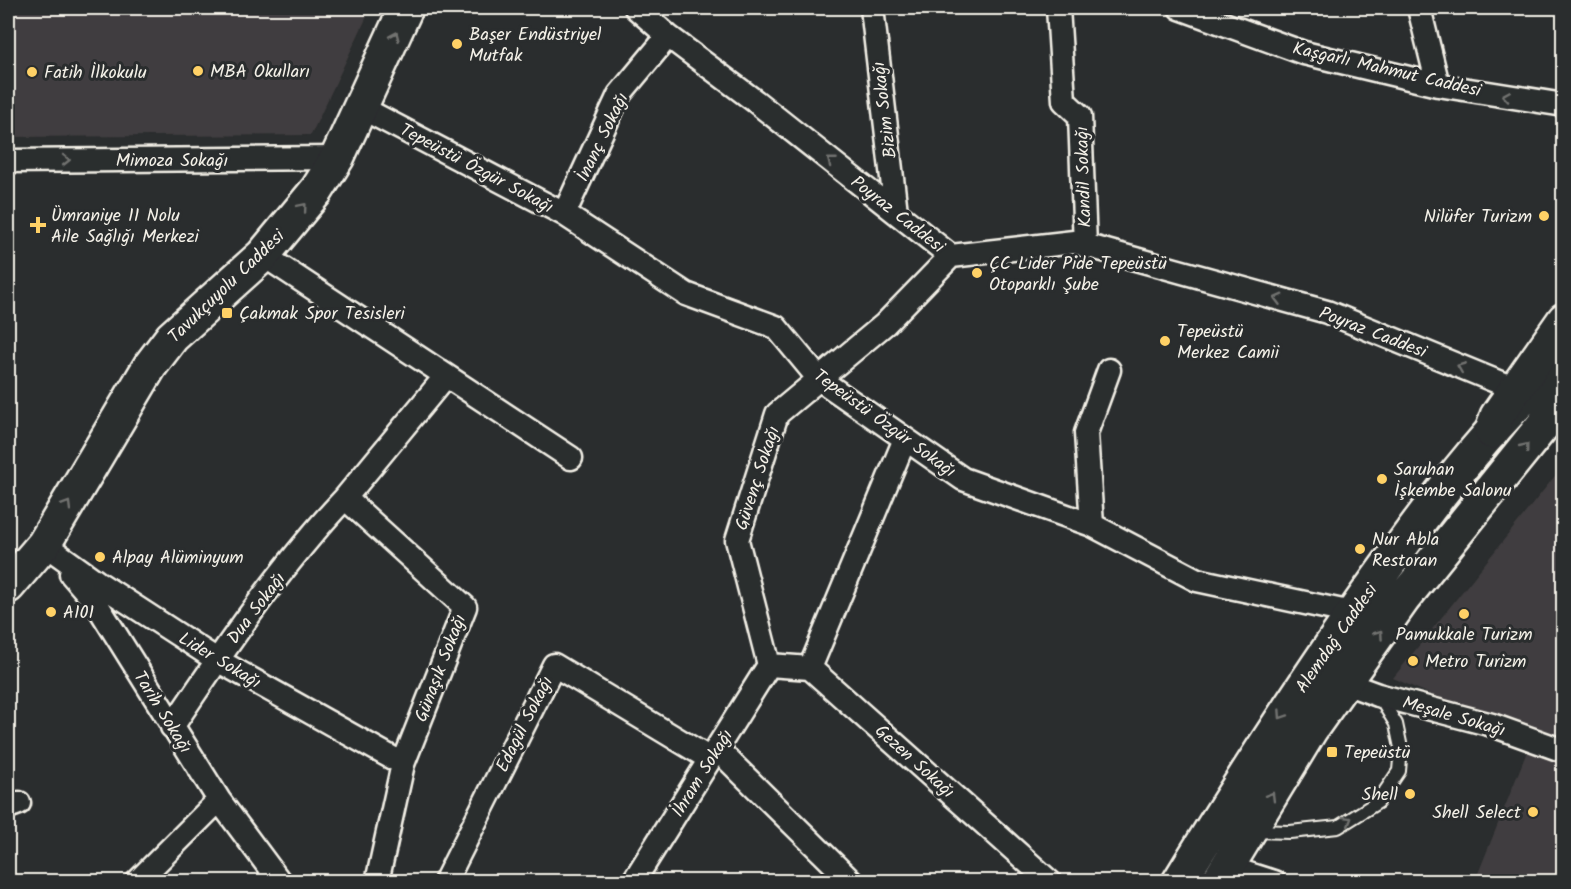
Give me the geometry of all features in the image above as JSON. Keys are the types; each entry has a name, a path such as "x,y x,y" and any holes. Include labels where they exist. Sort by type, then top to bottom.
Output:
{"main road":[{"name":"Tavukçuyolu Caddesi","path":"8,586 44,544 150,366 172,337 263,255 317,190 337,159 406,8"},
{"path":"1492,432 1497,416 1563,320"},
{"name":"Alemdağ Caddesi","path":"1179,882 1274,727 1352,613 1436,499 1492,432 1563,358"},
{"name":"Alemdağ Caddesi","path":"1223,874 1311,729 1403,600 1563,403"}],"street":[{"name":"Poyraz Caddesi","path":"636,8 668,36 951,256 1074,242 1327,312 1515,389"},
{"name":"Bizim Sokağı","path":"872,8 896,212"},
{"name":"Kandil Sokağı","path":"1058,8 1065,101 1080,116 1085,246"},
{"name":"Kaşgarlı Mahmut Caddesi","path":"1180,8 1236,18 1304,53 1438,85 1563,105"},
{"path":"1419,8 1438,85"},
{"name":"İnanç Sokağı","path":"564,214 619,95 668,36"},
{"name":"Tepeüstü Özgür Sokağı","path":"360,107 564,214 686,294 776,327 819,379 963,479 1092,525 1197,580 1352,613"},
{"name":"Mimoza Sokağı","path":"8,160 337,159"},
{"path":"263,255 571,458"},
{"name":"Güvenç Sokağı","path":"769,664 737,540 777,414 885,324 951,256"},
{"path":"1092,525 1086,433 1109,370"},
{"path":"345,498 445,376"},
{"path":"769,664 810,668 905,439"},
{"name":"Dua Sokağı","path":"172,727 217,660 323,521 345,498"},
{"name":"Günaşık Sokağı","path":"345,498 465,606 403,764 378,882"},
{"name":"Lider Sokağı","path":"44,544 97,582 217,660 403,764"},
{"name":"Tarih Sokağı","path":"44,544 96,603 219,800 280,882"},
{"name":"İhram Sokağı","path":"633,882 769,664"},
{"name":"Edagül Sokağı","path":"445,882 554,665 713,754 852,882"},
{"name":"Gezen Sokağı","path":"810,668 1050,882"},
{"name":"Meşale Sokağı","path":"1345,683 1378,695 1491,725 1563,751"},
{"path":"137,882 219,800"},
{"path":"1223,874 1274,882"}],"lane":[{"path":"1250,831 1290,832 1338,827 1378,802 1399,771 1401,748 1396,724 1378,695"}],"shaded area":[{"name":"MBA Okulları","path":"8,8 371,8 311,135 8,137"},
{"path":"1563,466 1563,881 1475,881 1532,739 1393,678"}],"place":[{"name":"Başer Endüstriyel Mutfak","path":"457,44"},
{"name":"MBA Okulları","path":"198,71"},
{"name":"Fatih İlkokulu","path":"32,72"},
{"name":"Nilüfer Turizm","path":"1544,216"},
{"name":"Ümraniye 11 Nolu Aile Sağlığı Merkezi","path":"38,225"},
{"name":"ÇC Lider Pide Tepeüstü Otoparklı Şube","path":"977,273"},
{"name":"Çakmak Spor Tesisleri","path":"227,313"},
{"name":"Tepeüstü Merkez Camii","path":"1165,341"},
{"name":"Saruhan İşkembe Salonu","path":"1382,479"},
{"name":"Nur Abla Restoran","path":"1360,549"},
{"name":"Alpay Alüminyum","path":"100,557"},
{"name":"A101","path":"51,612"},
{"name":"Pamukkale Turizm","path":"1464,614"},
{"name":"Metro Turizm","path":"1413,661"},
{"name":"Tepeüstü","path":"1332,752"},
{"name":"Shell","path":"1410,794"},
{"name":"Shell Select","path":"1533,812"}]}
